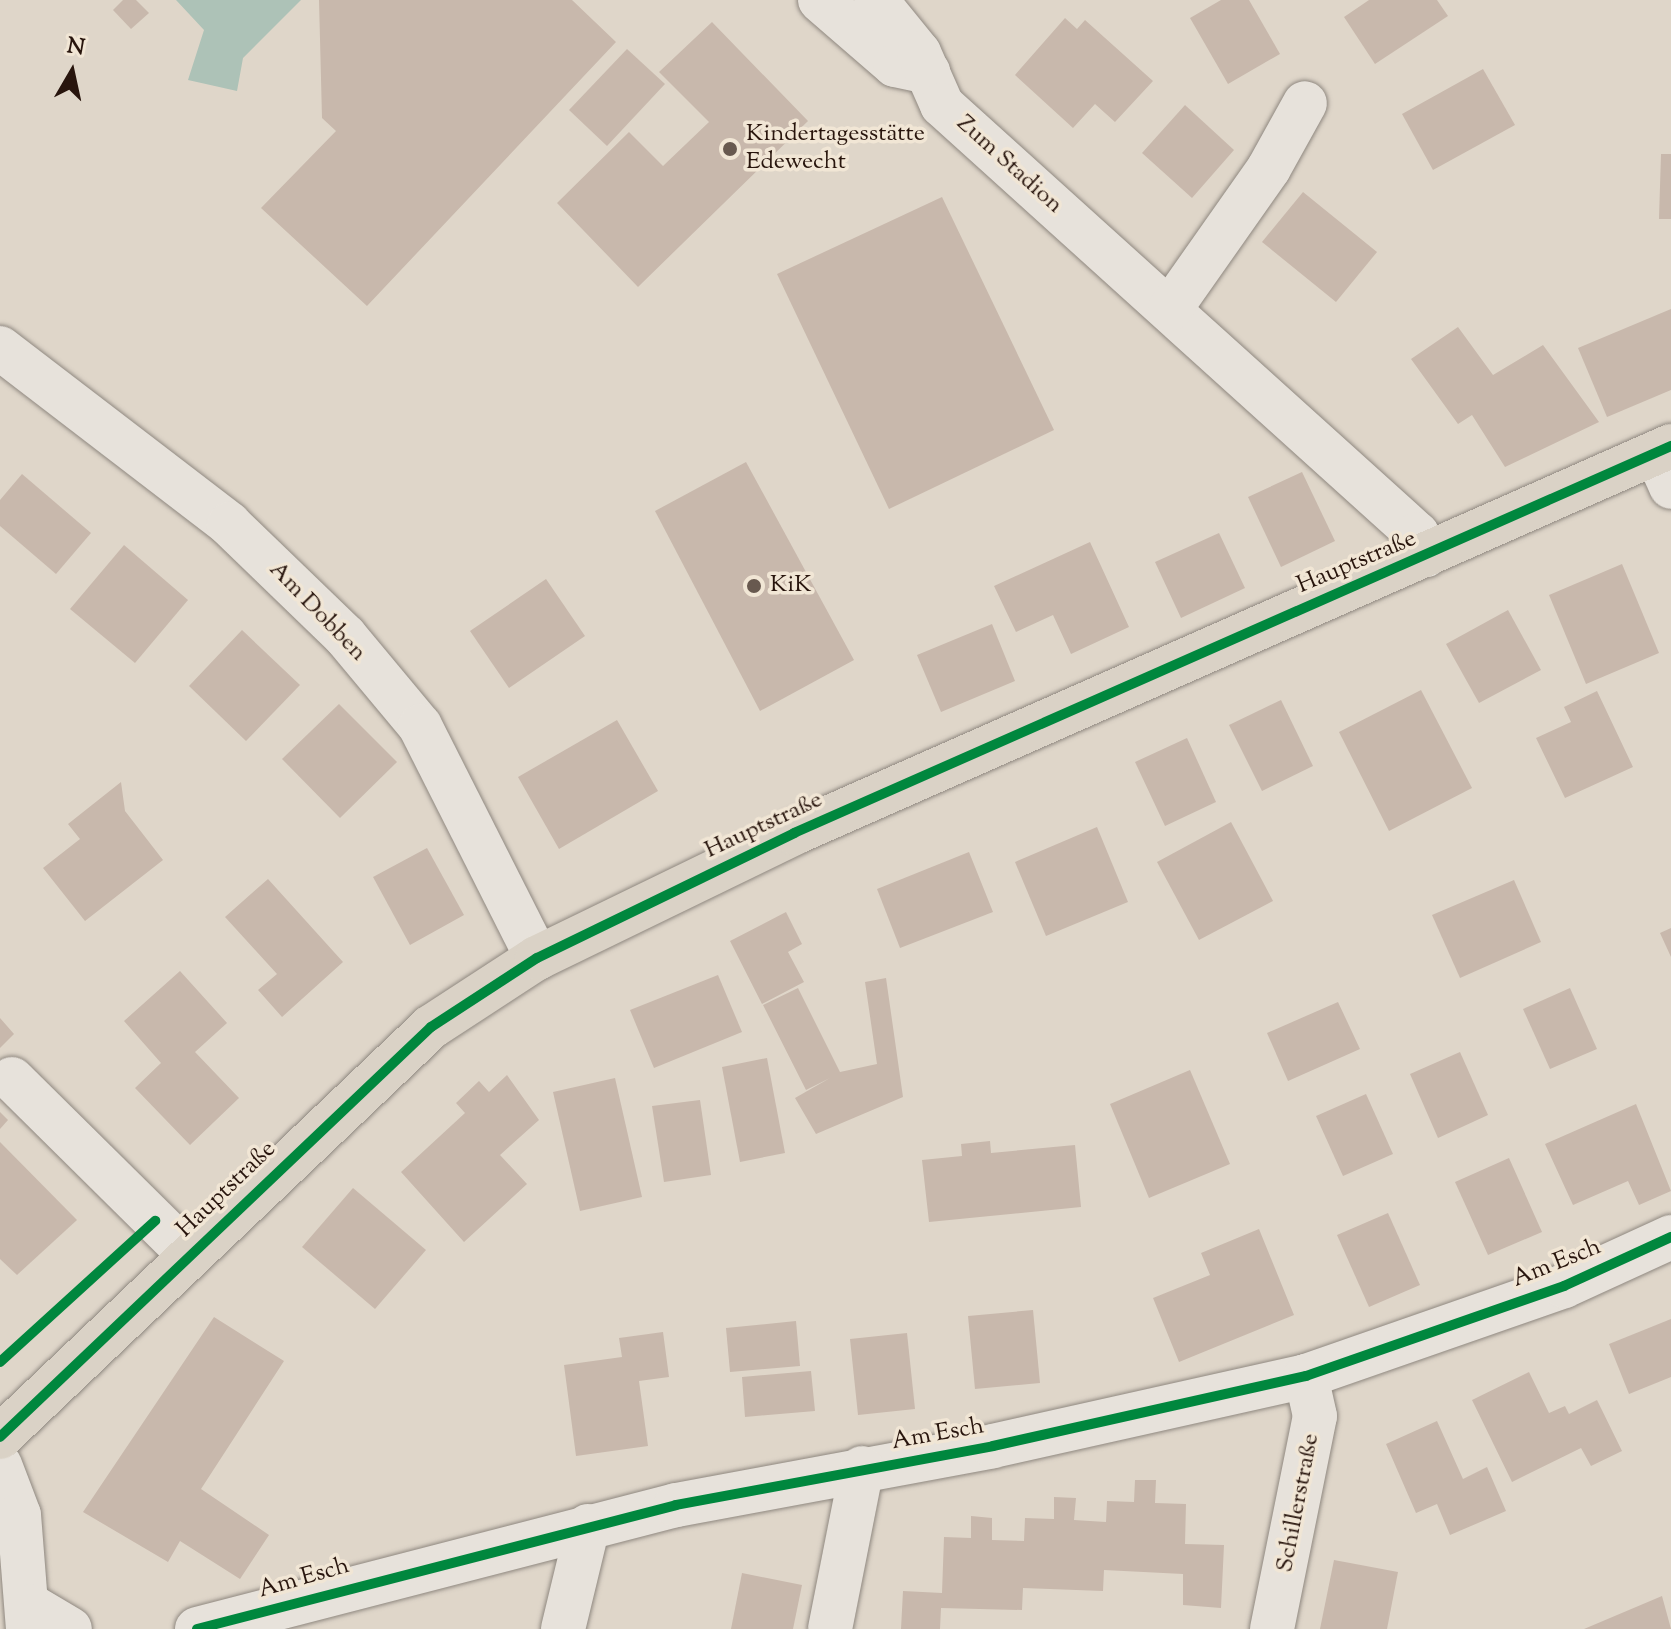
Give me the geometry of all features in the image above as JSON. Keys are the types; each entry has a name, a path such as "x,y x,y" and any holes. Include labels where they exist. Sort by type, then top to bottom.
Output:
{"main road":[{"name":"Hauptstraße","path":"0,1437 431,1027 537,958 794,833 1426,555 1666,462"}],"street":[{"path":"820,0 895,65 928,72"},
{"name":"Zum Stadion","path":"876,0 928,72 942,105 1417,534 1426,555"},
{"path":"1170,309 1269,168 1305,103"},
{"name":"Am Dobben","path":"0,348 229,524 345,636 420,726 537,958"},
{"path":"12,1079 189,1254"},
{"name":"Am Esch","path":"197,1629 588,1526 1306,1376 1564,1286 1671,1237"},
{"name":"Schillerstraße","path":"1272,1629 1315,1416 1306,1376"},
{"path":"0,1465 19,1515 30,1618 70,1629"},
{"path":"830,1629 862,1468"},
{"path":"563,1629 588,1526"}],"shaded area":[{"path":"176,0 301,0 243,58 237,91 188,80 204,30"}],"building":[{"path":"123,0 136,0 149,13 131,29 113,10"},
{"path":"319,0 572,0 616,42 367,306 261,208 336,131 322,118"},
{"path":"1221,0 1249,0 1280,54 1228,84 1190,18"},
{"path":"1369,0 1437,0 1448,16 1375,64 1344,17"},
{"path":"1065,18 1077,29 1085,20 1153,81 1115,122 1095,104 1073,128 1015,75"},
{"name":"Kindertagesstätte Edewecht","path":"712,22 808,121 638,287 557,203 629,132 663,166 709,122 659,72"},
{"path":"627,49 665,84 607,146 569,110"},
{"path":"1483,69 1515,125 1433,170 1402,114"},
{"path":"1185,105 1234,150 1192,198 1142,153"},
{"path":"1661,154 1671,154 1671,219 1659,219"},
{"path":"1303,192 1377,252 1336,302 1262,242"},
{"path":"942,197 1054,430 889,509 777,274"},
{"path":"1671,309 1671,390 1607,417 1578,348"},
{"path":"1458,327 1493,375 1543,345 1599,422 1505,467 1472,415 1458,424 1411,359"},
{"name":"KiK","path":"746,462 854,660 760,711 655,511"},
{"path":"1302,472 1335,541 1281,567 1248,497"},
{"path":"22,474 91,533 56,574 0,526 0,500"},
{"path":"1219,533 1245,588 1181,618 1155,562"},
{"path":"1090,542 1129,627 1071,654 1053,615 1016,632 994,586"},
{"path":"124,545 188,600 135,663 70,609"},
{"path":"1622,564 1659,653 1586,684 1549,595"},
{"path":"546,579 585,636 509,688 470,631"},
{"path":"1508,610 1541,670 1479,703 1446,644"},
{"path":"992,624 1015,681 941,712 917,655"},
{"path":"242,630 300,685 246,741 189,686"},
{"path":"1421,690 1472,788 1389,831 1339,732"},
{"path":"1597,691 1633,767 1565,798 1536,738 1571,722 1564,707"},
{"path":"1281,700 1313,766 1262,791 1229,725"},
{"path":"339,704 397,762 340,818 282,759"},
{"path":"617,720 658,791 559,849 518,777"},
{"path":"1187,738 1216,802 1165,826 1135,762"},
{"path":"121,782 125,811 163,860 85,921 43,868 80,839 68,824"},
{"path":"1231,822 1273,901 1199,940 1157,862"},
{"path":"1097,827 1128,902 1046,936 1015,862"},
{"path":"427,848 464,915 410,945 373,877"},
{"path":"969,852 993,912 900,948 877,889"},
{"path":"268,879 343,962 282,1017 258,990 277,974 225,917"},
{"path":"1514,880 1541,942 1460,978 1432,915"},
{"path":"786,912 802,944 788,952 804,982 762,1004 730,941"},
{"path":"1671,928 1671,957 1660,933"},
{"path":"180,971 227,1023 195,1052 239,1098 190,1145 135,1088 161,1063 124,1021"},
{"path":"718,975 742,1032 654,1068 630,1010"},
{"path":"886,978 903,1097 816,1134 795,1098 830,1078 806,1090 763,1005 798,988 840,1072 877,1064 865,982"},
{"path":"1570,988 1597,1049 1550,1069 1523,1009"},
{"path":"1338,1002 1360,1049 1288,1081 1267,1033"},
{"path":"0,1018 14,1034 0,1048"},
{"path":"1460,1052 1488,1115 1438,1138 1410,1074"},
{"path":"767,1058 785,1153 740,1162 722,1067"},
{"path":"1190,1070 1230,1164 1149,1198 1110,1104"},
{"path":"507,1075 539,1120 500,1155 527,1184 464,1242 401,1172 465,1113 456,1103 479,1081 489,1092"},
{"path":"615,1078 642,1197 580,1211 553,1092"},
{"path":"1366,1094 1393,1154 1343,1176 1316,1116"},
{"path":"700,1100 711,1175 664,1182 652,1106"},
{"path":"1636,1104 1671,1191 1639,1205 1628,1181 1573,1205 1545,1144"},
{"path":"0,1112 8,1120 0,1129"},
{"path":"990,1141 991,1153 1075,1145 1081,1207 929,1222 922,1160 962,1156 961,1144"},
{"path":"0,1142 77,1220 17,1275 0,1259"},
{"path":"1509,1158 1542,1232 1488,1255 1455,1182"},
{"path":"353,1188 426,1250 375,1309 302,1247"},
{"path":"1388,1213 1420,1285 1369,1307 1337,1235"},
{"path":"1259,1229 1294,1315 1179,1362 1153,1298 1210,1275 1201,1253"},
{"path":"1033,1310 1040,1383 975,1389 968,1316"},
{"path":"214,1317 284,1361 201,1489 269,1535 240,1579 180,1541 168,1562 83,1512"},
{"path":"1671,1319 1671,1377 1629,1394 1609,1344"},
{"path":"796,1321 800,1366 730,1372 726,1328"},
{"path":"663,1332 669,1377 639,1381 648,1446 576,1456 564,1365 622,1357 619,1338"},
{"path":"907,1333 915,1409 858,1415 850,1339"},
{"path":"811,1371 815,1411 745,1417 742,1377"},
{"path":"1529,1372 1549,1413 1565,1406 1569,1414 1597,1400 1622,1451 1591,1466 1581,1448 1512,1482 1472,1400"},
{"path":"1437,1421 1463,1479 1487,1467 1506,1511 1450,1535 1437,1504 1416,1513 1386,1444"},
{"path":"1135,1480 1156,1480 1155,1503 1186,1504 1185,1544 1224,1545 1221,1608 1183,1605 1183,1574 1104,1570 1103,1591 1023,1588 1022,1610 941,1608 940,1629 901,1629 903,1591 942,1593 944,1537 971,1538 971,1516 992,1518 992,1540 1024,1541 1025,1518 1054,1519 1054,1497 1076,1498 1074,1520 1106,1522 1107,1501 1134,1502"},
{"path":"1334,1560 1398,1572 1387,1629 1320,1629"},
{"path":"742,1573 802,1585 793,1629 731,1629"},
{"path":"1662,1596 1671,1629 1584,1629"}],"cycle path":[{"path":"0,1437 431,1027 537,958 794,833 1671,446"},
{"path":"0,1362 155,1221"},
{"path":"197,1629 676,1505 993,1446 1306,1376 1564,1286 1671,1237"}],"place":[{"name":"Kindertagesstätte Edewecht","path":"730,149"},
{"name":"KiK","path":"754,586"}]}
